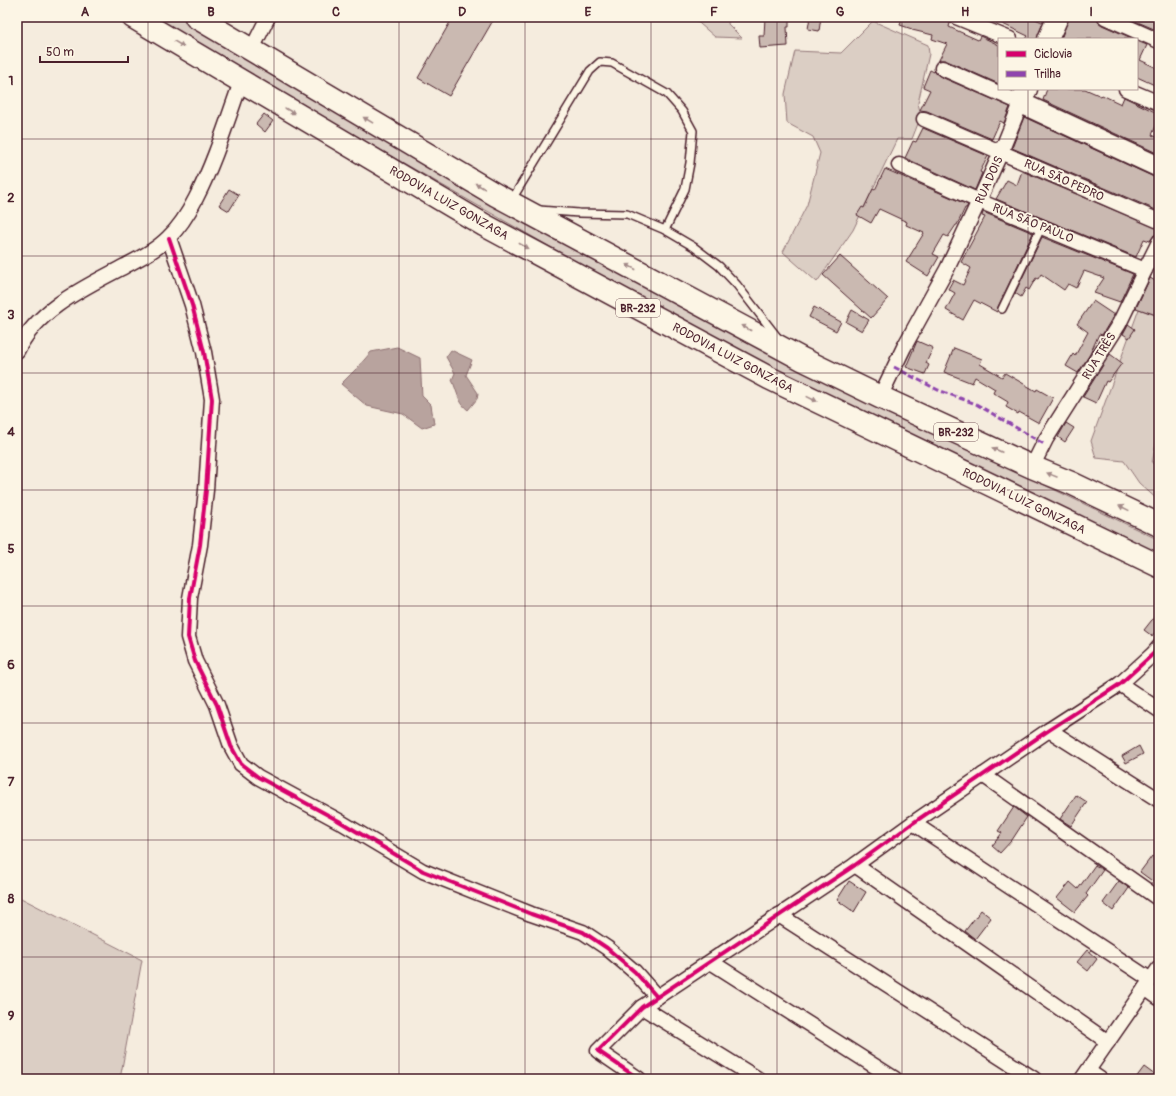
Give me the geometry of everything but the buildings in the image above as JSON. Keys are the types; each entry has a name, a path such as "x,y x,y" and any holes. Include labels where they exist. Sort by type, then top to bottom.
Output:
{"highway":[{"name":"RODOVIA LUIZ GONZAGA","path":"134,17 484,225 769,378 1159,566"},
{"name":"BR-232","path":"196,17 496,195 802,359 880,397 1032,467 1071,483 1159,525"}],"main road":[{"path":"1048,38 1058,17"},
{"path":"1024,96 1159,167"}],"street":[{"path":"251,51 268,17"},
{"path":"956,17 1008,38"},
{"path":"1105,17 1159,41"},
{"path":"942,68 998,87"},
{"path":"17,351 23,339 49,311 86,287 144,256 168,238 187,215 209,172 242,82"},
{"path":"1006,90 1024,96"},
{"path":"1128,90 1159,103"},
{"name":"RUA DOIS","path":"880,397 915,325 947,269 1001,152 1024,96"},
{"name":"RUA SÃO PEDRO","path":"924,119 1159,221"},
{"name":"RUA SÃO PAULO","path":"899,165 979,201 1042,226 1144,270"},
{"path":"168,238 192,305 204,352 212,399 200,546 190,598 188,637 195,661 217,705 231,746 241,764 258,777 339,821 423,871 531,914 583,932 618,957 635,972 657,996"},
{"name":"RUA TRÊS","path":"1032,467 1046,439 1119,324 1144,270 1159,243"},
{"path":"640,1079 598,1051 642,1007 855,865 913,823 1049,730 1120,684 1159,647"},
{"path":"1120,684 1159,710"},
{"path":"1049,730 1159,800"},
{"path":"983,775 1159,899"},
{"path":"913,823 1148,984 1159,998"},
{"path":"855,865 1108,1042"},
{"path":"779,915 1034,1079"},
{"path":"711,962 895,1079"},
{"path":"1100,1079 1085,1075 1159,968"},
{"path":"642,1007 758,1079"}],"lane":[{"path":"665,230 685,189 690,163 693,131 682,111 667,94 612,63 600,62 590,71 517,206 579,213 627,214 665,230 694,247 719,266 737,285 778,338 802,359"},
{"path":"1002,309 1042,226"}],"shaded area":[{"path":"148,17 180,17 404,151 594,258 896,417 1028,477 1159,540 1159,557 692,328"},
{"path":"692,17 729,17 728,24 742,38 715,37"},
{"path":"873,21 928,45 929,54 918,103 921,116 912,139 897,139 853,230 817,282 783,252 807,205 820,153 813,137 787,123 785,94 795,51 841,53"},
{"path":"1139,309 1158,316 1159,314 1159,412 1155,412 1157,439 1152,463 1159,465 1159,501 1139,483 1124,461 1096,458 1091,441"},
{"path":"397,347 420,358 422,396 431,405 434,424 422,428 403,414 367,406 341,384 371,352"},
{"path":"451,350 472,360 466,375 478,393 477,399 468,410 462,404 452,380 455,373 446,357"},
{"path":"17,896 142,960 120,1079 17,1079"}],"marked path":[{"path":"894,367 938,390 976,404 1044,444"}],"cycle path":[{"path":"169,238 192,305 204,352 212,399 206,490 200,545 190,598 188,637 195,661 217,705 231,746 241,764 258,777 339,821 423,871 531,914 583,932 607,948 635,972 657,997"},
{"path":"639,1079 598,1051 642,1007 855,865 913,823 1049,730 1120,684 1159,647"}]}
